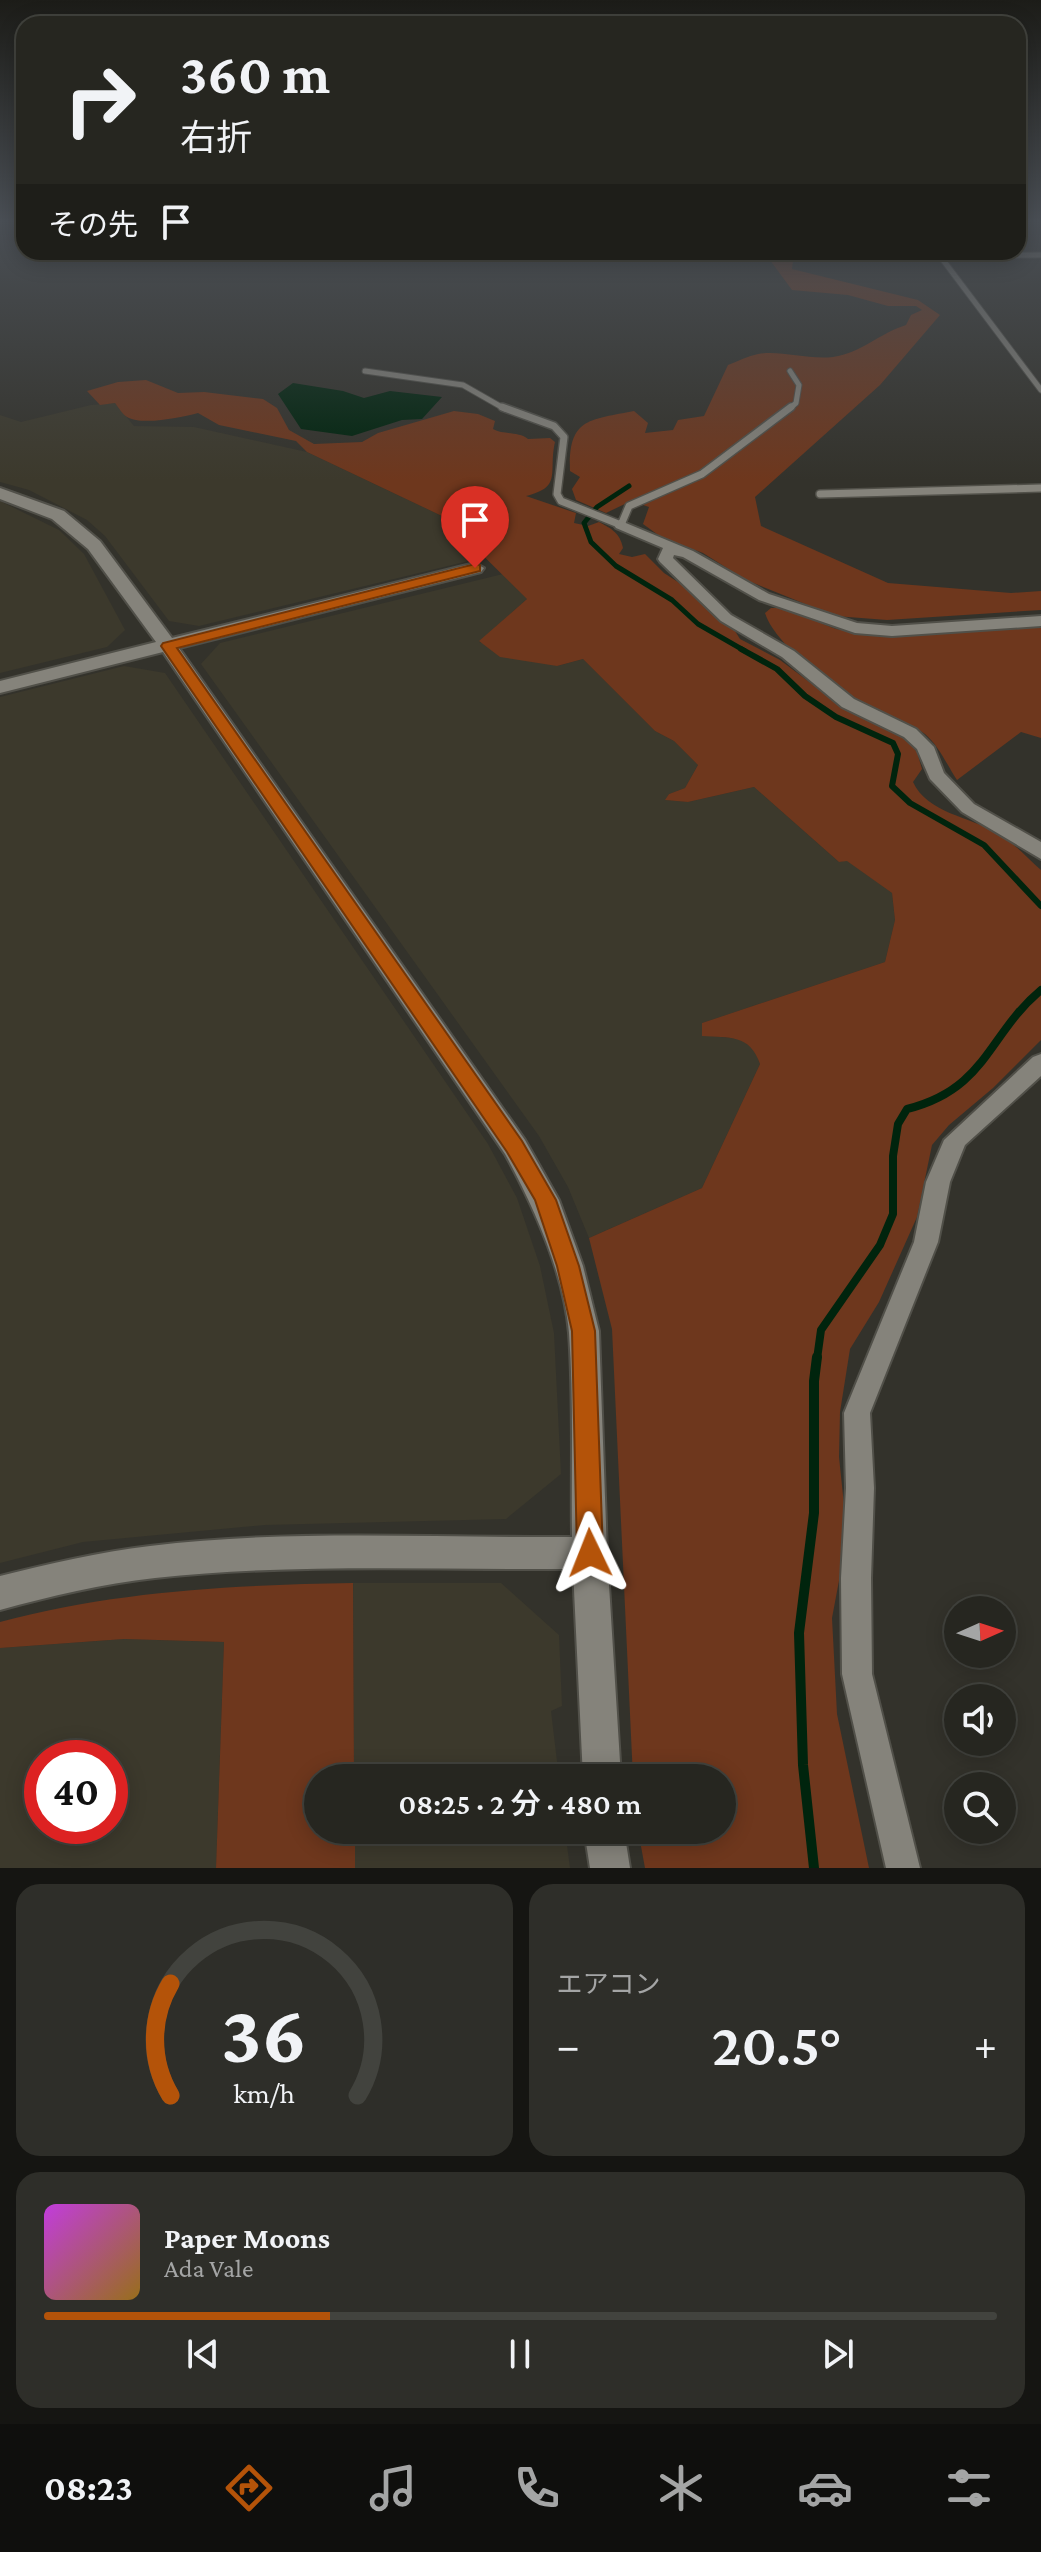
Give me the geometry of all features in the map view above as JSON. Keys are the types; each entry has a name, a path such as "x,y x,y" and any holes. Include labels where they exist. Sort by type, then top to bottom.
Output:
{"street":[{"path":"0,493 58,515 94,545 168,646 515,1147 545,1200 568,1266 584,1331 590,1553 601,1764"},
{"path":"621,525 688,554 764,597 855,628 892,631 1041,621"},
{"path":"677,551 668,551 665,559 726,618 788,654 848,703 910,733 925,747 936,775 968,808 1035,846 1041,853"},
{"path":"0,687 475,568"},
{"path":"903,1868 857,1674 856,1578 860,1488 857,1413 926,1242 938,1182 955,1140 1016,1088 1041,1062"},
{"path":"0,1593 43,1582 171,1560 277,1555 590,1553"},
{"path":"606,1844 610,1868"}],"lane":[{"path":"978,306 1041,390"},
{"path":"365,371 463,385 510,411 554,426 564,437 557,494 561,501 621,525 629,506 702,474 796,403 799,385 790,371"},
{"path":"820,494 1041,488"}],"shaded area":[{"path":"916,306 927,306 940,315 880,385 755,497 761,526 888,583 1011,593 1041,591 1041,610 887,620 835,616 746,580 703,553 661,537 643,524 649,507 631,501 606,513 576,500 572,489 580,477 570,471 570,454 573,441 584,424 634,411 648,423 645,433 673,430 678,420 704,416 728,365 767,353 824,358 843,355 906,325 911,315 922,310"},
{"path":"146,380 178,393 204,392 263,399 277,408 289,430 314,444 362,442 378,433 454,411 478,414 495,421 493,429 497,431 528,439 550,438 555,442 550,483 526,496 576,513 574,523 588,526 599,522 608,527 622,543 619,554 632,557 645,554 735,631 740,639 780,660 848,711 904,737 917,752 922,769 913,782 928,801 998,833 1041,870 1041,1040 993,1088 949,1125 932,1145 917,1217 879,1302 850,1349 840,1412 839,1457 844,1505 841,1570 832,1618 837,1714 869,1868 645,1868 641,1844 736,1844 736,1764 632,1764 612,1329 589,1238 702,1188 760,1064 751,1047 744,1042 702,1036 702,1023 885,962 895,920 892,893 847,861 839,862 754,787 688,802 665,800 669,794 685,788 698,765 674,741 655,731 583,659 557,666 500,657 479,641 527,599 444,517 307,452 296,441 219,425 198,413 162,420 134,420 125,416 115,403 100,405 87,391 118,382"},
{"path":"293,383 343,391 364,398 390,391 442,397 422,419 402,420 352,436 301,429 278,394"},
{"path":"115,403 134,426 194,427 307,452 444,517 485,557 199,626 169,621 105,536 87,520 29,490 0,482 0,415 21,422 91,405"},
{"path":"0,501 59,530 84,554 125,630 107,647 0,673"},
{"path":"503,574 527,599 479,642 557,666 583,659 655,731 674,741 698,765 685,788 669,794 666,800 688,802 754,787 839,862 847,860 892,893 895,920 885,962 702,1023 703,1035 740,1039 755,1050 760,1064 702,1188 589,1238 568,1187 539,1136 201,664 220,643"},
{"path":"771,608 782,608 836,629 881,636 1041,625 1041,738 1021,732 957,780 925,734 866,707 797,656 772,627 765,613"},
{"path":"124,666 165,673 488,1144 517,1198 540,1266 554,1333 561,1474 506,1519 265,1525 83,1542 0,1563 0,697"},
{"path":"353,1583 501,1583 559,1635 562,1706 551,1711 557,1764 354,1764"},
{"path":"353,1583 354,1764 304,1764 304,1844 355,1844 355,1868 216,1868 224,1642 124,1639 0,1648 0,1622 131,1597 264,1586"},
{"path":"124,1639 224,1642 216,1868 0,1868 0,1648"},
{"path":"355,1844 567,1844 570,1868 355,1868"}],"waterway":[{"path":"629,486 597,507 584,523 591,542 616,566 672,600 698,624 745,651"},
{"path":"741,649 777,669 805,696 836,717 893,743 898,754 892,786 910,803 984,845 1041,906"},
{"path":"817,1359 821,1330 880,1245 893,1214 893,1156 898,1124 907,1109 934,1100 971,1074 1023,1007 1041,990"},
{"path":"814,1868 803,1765 799,1633 814,1513 814,1381 817,1357"}],"route":[{"path":"475,568 168,646 515,1147 545,1200 568,1266 584,1331 590,1553"}]}
